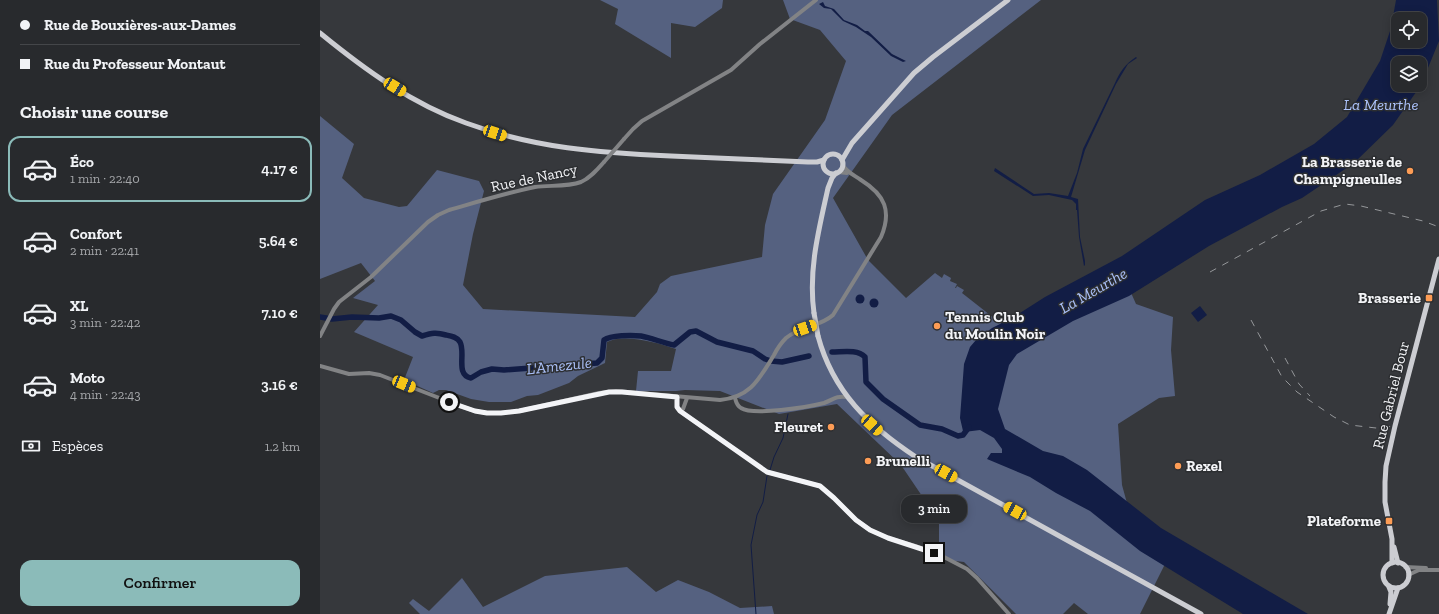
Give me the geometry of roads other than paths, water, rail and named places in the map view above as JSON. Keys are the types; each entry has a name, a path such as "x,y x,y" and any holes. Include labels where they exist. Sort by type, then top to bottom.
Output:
{"main road":[{"path":"1008,0 933,57 909,78 852,143 837,172 832,178 828,188 814,252 812,276 814,313 818,336 829,367 847,397 866,420 878,430 916,456 1201,614"},
{"path":"320,32 342,51 381,79 422,104 465,123 510,138 556,147 605,153 808,162 824,160 828,155 836,154 852,143"},
{"path":"836,154 842,162"},
{"path":"824,160 828,188"},
{"path":"808,162 817,163 831,173 837,172"},
{"name":"Rue Gabriel Bour","path":"1398,563 1385,502 1386,466 1393,433 1439,259"},
{"name":"Rue Gabriel Bour","path":"1392,538 1392,563"},
{"path":"1389,612 1391,592 1390,587 1384,580 1383,574 1385,568 1392,563 1398,563 1405,567 1408,575 1407,580 1404,585 1398,588 1390,587"},
{"path":"1389,612 1398,588"}],"street":[{"name":"Rue de Nancy","path":"320,336 331,314 340,302 371,277 428,222 438,215 449,210 529,189 567,185 580,182 591,176 632,129 642,121 731,70 760,44 816,0"},
{"path":"320,366 348,374 369,373 380,375 460,406 487,413 519,411 609,392 720,400 735,398 750,389 766,368 785,338 793,333 823,322 833,315 881,238 887,221 885,206 878,193 873,188 845,170 842,162"},
{"path":"837,172 844,172 857,178"},
{"path":"735,398 739,407 754,412 822,403 837,396 847,397"},
{"path":"677,397 677,407 680,411 767,472 820,486 856,520 870,530 888,538 916,546 942,556 967,568 1009,614"},
{"path":"680,411 683,409 687,398"},
{"path":"1405,567 1419,567 1438,570"},
{"path":"1408,575 1419,570 1438,570"}],"water":[{"name":"La Meurthe","path":"1396,0 1437,0 1439,41 1427,70 1427,56 1391,56 1391,92 1416,92 1393,125 1354,163 1302,198 1209,246 1129,296 1073,321 1017,354 1009,365 998,409 1005,429 1043,451 1063,456 1087,470 1161,528 1308,614 1243,614 1140,551 1090,511 1030,477 987,459 991,453 1002,453 1002,449 994,438 980,430 963,431 960,418 964,364 970,347 976,340 992,328 1012,318 1045,297 1122,256 1205,200 1260,175 1314,144 1347,117 1380,61 1391,28 1391,48 1427,48 1427,12 1394,12"},
{"path":"823,2 825,6 834,9 844,20 857,25 865,31 868,31 892,54 906,61 903,62 891,56 871,37 856,27 843,21 831,9 824,8 819,4"},
{"path":"1136,57 1137,58 1128,64 1116,84 1085,150 1071,197 1078,199 1080,237 1085,261 1084,266 1079,237 1076,204 1072,200 1049,195 1033,196 994,171 995,168 1034,194 1049,193 1068,196 1077,173 1083,149 1117,79 1126,65"},
{"path":"858,295 862,295 864,299 862,303 858,303 856,301 856,297"},
{"path":"872,299 876,299 878,303 876,307 872,307 870,305 870,301"},
{"path":"1200,306 1207,315 1198,322 1191,313"}],"waterway":[{"name":"L'Amezule","path":"320,317 332,319 352,317 379,318 391,316 401,320 422,336 437,333 454,337 459,340 462,347 463,373 471,378 481,372 492,369 504,370 597,363 602,358 604,340 611,337 641,336 674,345 690,332 696,331 717,342 753,351 771,361 782,362 809,356"},
{"name":"L'Amezule","path":"832,352 845,351 862,354 865,357 866,382 883,399 920,425 942,429 958,436 963,435 969,427"},
{"path":"770,470 783,438 788,414"},
{"path":"756,614 751,545 757,515 763,502 767,476"}],"railway":[{"path":"1210,272 1321,211 1345,204 1361,206 1423,221 1439,227"},
{"path":"1251,320 1282,377 1297,392 1334,417 1350,425 1376,428 1395,426"},
{"path":"1285,358 1299,384 1310,396"}],"place":[{"name":"La Brasserie de Champigneulles","path":"1410,171"},
{"name":"Brasserie","path":"1429,298"},
{"name":"Tennis Club du Moulin Noir","path":"937,326"},
{"name":"Fleuret","path":"831,427"},
{"name":"Brunelli","path":"868,461"},
{"name":"Rexel","path":"1178,466"},
{"name":"Plateforme","path":"1389,521"}]}
